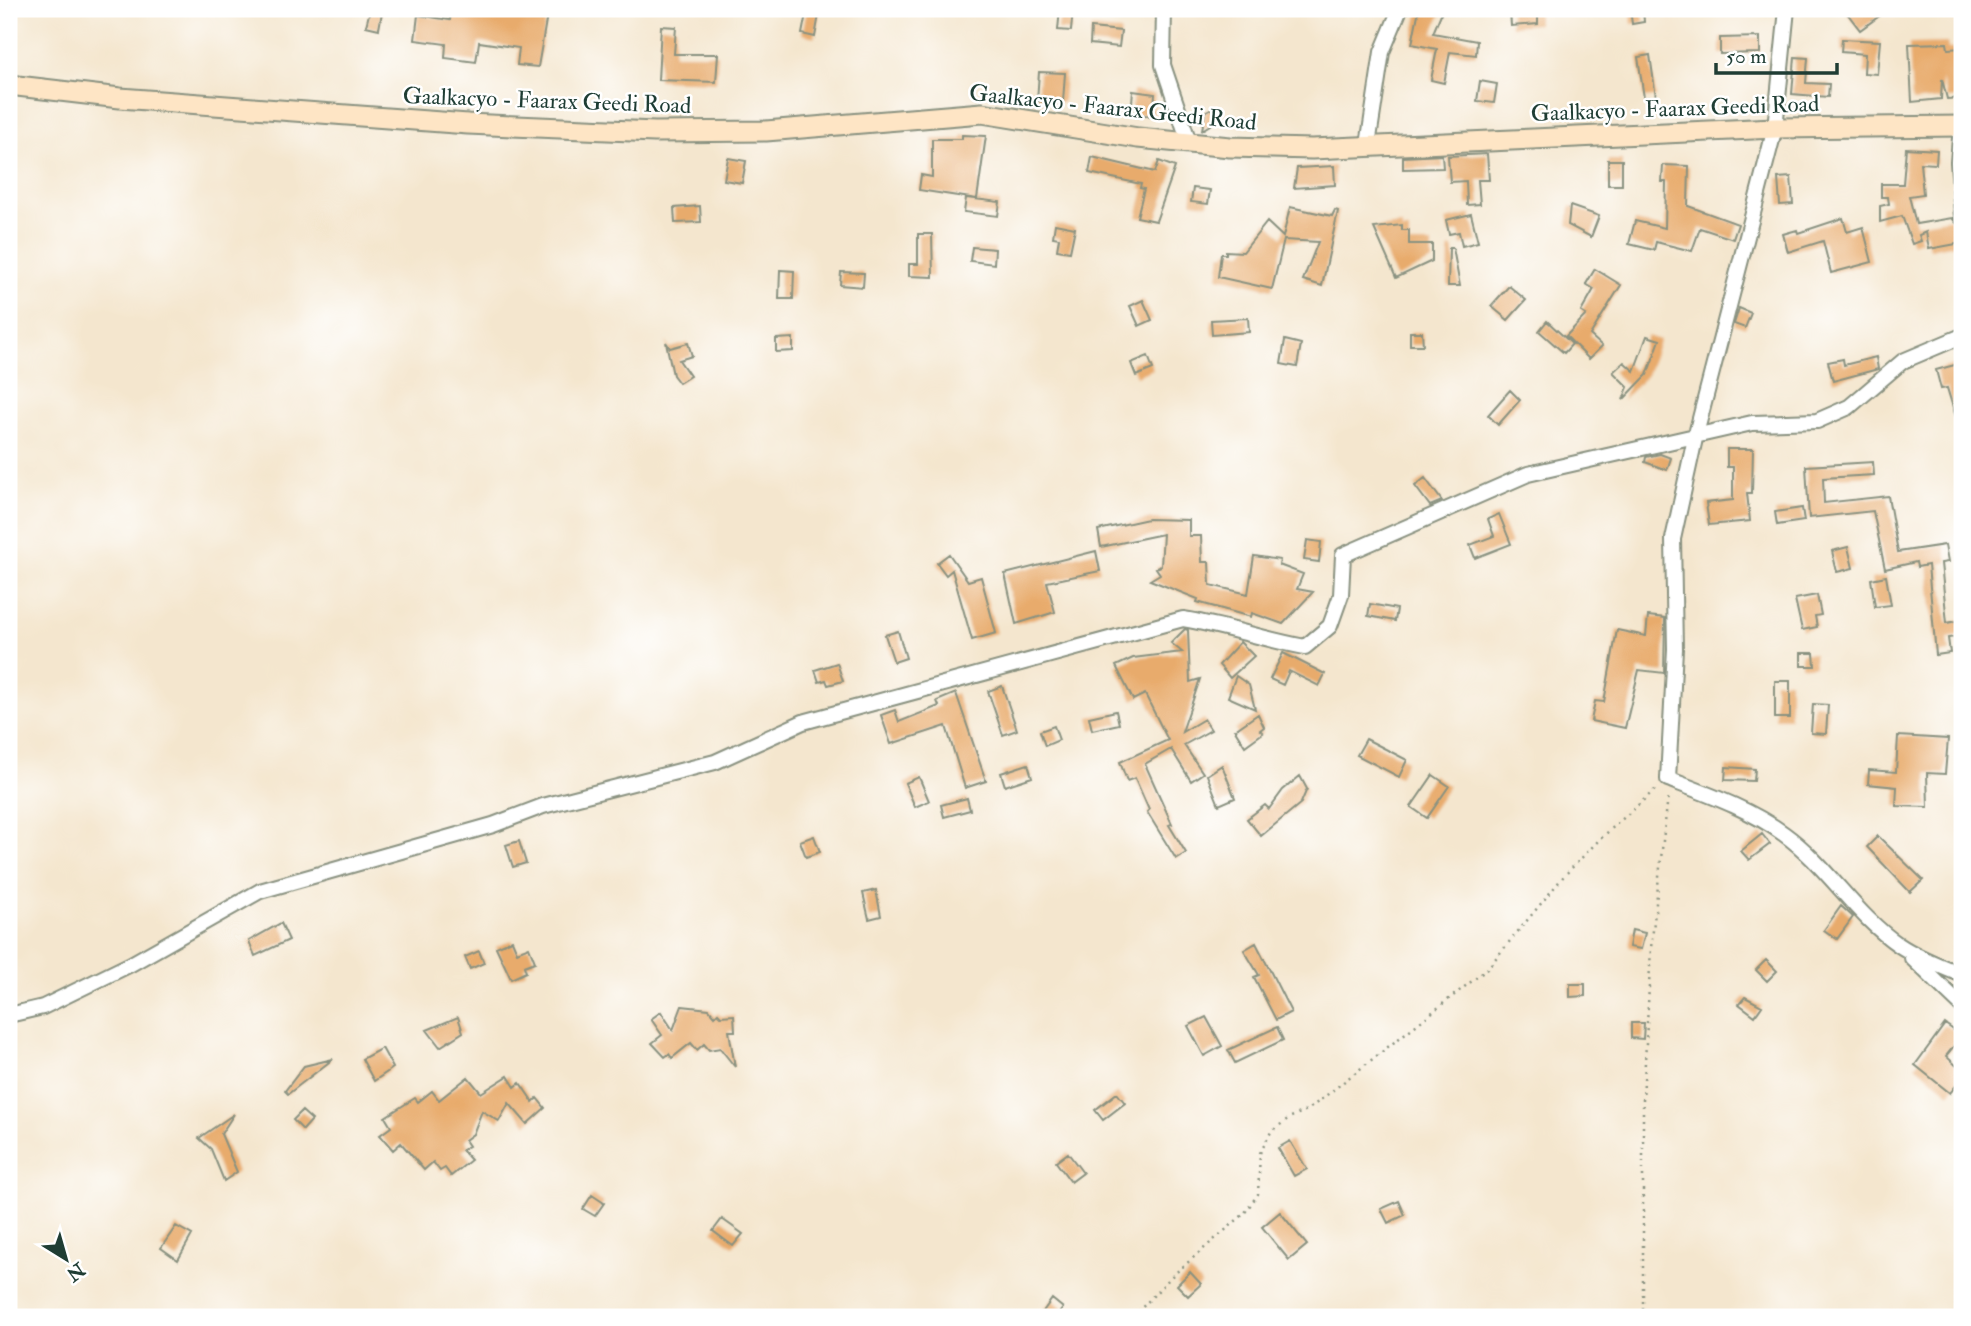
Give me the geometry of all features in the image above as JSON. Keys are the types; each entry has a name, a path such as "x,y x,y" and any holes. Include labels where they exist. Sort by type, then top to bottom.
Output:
{"main road":[{"name":"Gaalkacyo - Faarax Geedi Road","path":"9,85 120,98 468,124 655,132 765,131 982,113 1045,125 1190,145 1312,149 1775,128 1962,126"}],"street":[{"path":"1164,9 1163,65 1190,145"},
{"path":"1368,145 1382,52 1400,9"},
{"path":"1787,9 1775,128 1696,435 1672,550 1675,649 1668,779 1720,798 1782,832 1822,866 1962,1006"},
{"path":"1962,126 1958,162 1962,217"},
{"path":"9,1015 43,1007 131,964 260,891 493,825 543,806 715,762 803,722 1183,619 1235,628 1266,640 1304,647 1330,626 1341,595 1343,555 1528,474 1752,423 1817,422 1849,407 1903,361 1962,336"},
{"path":"1898,944 1962,975"}],"path":[{"path":"1133,1317 1172,1276 1244,1214 1258,1194 1259,1153 1271,1132 1289,1118 1309,1109 1486,970 1504,952 1563,877 1599,840 1668,779"},
{"path":"1643,1317 1643,1100 1651,948 1668,801 1668,779"}],"building":[{"path":"474,9 548,9 538,67 517,65 519,48 479,42 476,62 445,58 446,44 415,40 418,15 450,20 451,12 462,14 463,11 473,12"},
{"path":"807,9 820,9 815,37 802,34"},
{"path":"1060,9 1073,9 1071,31 1058,30"},
{"path":"1419,9 1443,9 1433,33 1477,41 1476,55 1450,52 1444,83 1431,80 1437,49 1412,44"},
{"path":"1538,9 1538,24 1511,26 1510,11"},
{"path":"1630,9 1643,9 1644,22 1632,24"},
{"path":"1844,9 1889,9 1860,30"},
{"path":"370,10 382,12 379,29 366,26"},
{"path":"661,26 676,27 674,54 718,54 716,82 658,80"},
{"path":"1091,28 1121,31 1119,47 1090,44"},
{"path":"1760,37 1760,53 1720,54 1720,38"},
{"path":"1842,39 1880,41 1877,74 1864,73 1865,54 1841,52"},
{"path":"1947,43 1948,49 1962,48 1962,98 1947,99 1942,79 1941,99 1912,102 1909,44"},
{"path":"1650,55 1656,97 1644,98 1638,57"},
{"path":"1795,57 1808,58 1806,83 1829,84 1828,97 1792,94"},
{"path":"1039,72 1065,73 1063,102 1037,101"},
{"path":"1480,81 1497,84 1494,103 1477,101"},
{"path":"1133,91 1155,94 1153,116 1131,114"},
{"path":"1214,107 1221,118 1202,130 1205,112"},
{"path":"962,135 986,136 977,199 919,190 921,175 932,177 932,139 962,139"},
{"path":"1906,148 1937,150 1936,164 1920,163 1923,194 1909,196 1916,224 1952,218 1959,226 1962,243 1929,249 1926,232 1919,235 1921,241 1912,244 1902,216 1880,222 1880,206 1889,204 1888,197 1881,197 1881,184 1903,184"},
{"path":"1487,154 1489,180 1478,180 1480,204 1467,205 1466,181 1450,182 1448,156"},
{"path":"1442,155 1443,168 1403,169 1403,157"},
{"path":"1092,157 1155,172 1159,161 1175,167 1156,221 1137,217 1144,189 1140,188 1141,184 1089,173"},
{"path":"728,158 746,161 742,183 724,180"},
{"path":"1608,160 1622,160 1622,185 1608,185"},
{"path":"1663,165 1689,166 1688,206 1738,224 1733,239 1700,228 1692,251 1656,242 1654,250 1629,244 1635,221 1665,228 1666,182 1662,182"},
{"path":"1334,166 1335,185 1294,188 1297,168"},
{"path":"1791,177 1793,204 1780,205 1778,178"},
{"path":"1193,188 1210,190 1208,204 1191,202"},
{"path":"966,198 1000,202 998,216 964,212"},
{"path":"700,206 701,222 675,223 674,208"},
{"path":"1570,206 1599,216 1591,237 1568,225"},
{"path":"1290,207 1332,216 1335,210 1338,211 1322,286 1303,280 1318,242 1284,240 1272,289 1218,277 1221,254 1226,254 1226,251 1243,252 1267,222 1283,237"},
{"path":"1471,214 1478,242 1462,246 1459,232 1449,234 1446,220"},
{"path":"1843,218 1847,232 1863,227 1872,262 1831,273 1823,241 1788,252 1783,234 1797,230 1798,233"},
{"path":"1055,224 1075,228 1070,252 1057,250 1059,238 1053,237"},
{"path":"1402,225 1402,230 1409,230 1409,244 1432,244 1432,261 1396,278 1374,228"},
{"path":"918,234 932,234 933,277 909,276 909,264 918,264"},
{"path":"972,247 995,249 994,264 970,261"},
{"path":"1449,248 1453,248 1460,286 1448,286"},
{"path":"1595,269 1621,285 1590,335 1602,346 1589,359 1566,336 1586,315 1581,312 1594,289 1586,284"},
{"path":"780,270 794,271 793,299 779,299"},
{"path":"841,272 864,273 863,287 840,285"},
{"path":"1509,286 1526,300 1508,320 1491,306"},
{"path":"1143,300 1152,320 1139,326 1130,306"},
{"path":"1739,308 1751,313 1745,328 1734,324"},
{"path":"1248,318 1249,332 1212,335 1211,320"},
{"path":"1547,321 1572,344 1564,353 1539,331"},
{"path":"1410,332 1422,332 1423,345 1410,345"},
{"path":"1647,336 1660,340 1647,375 1623,400 1628,387 1613,372 1624,362 1634,371"},
{"path":"793,338 793,351 776,352 776,339"},
{"path":"1285,340 1301,344 1297,367 1281,364"},
{"path":"666,342 670,348 688,343 692,356 679,360 690,376 679,383 673,375"},
{"path":"1148,356 1153,369 1136,376 1131,363"},
{"path":"1876,357 1878,369 1833,381 1828,362 1843,359 1844,365"},
{"path":"1962,363 1962,426 1959,427 1947,388 1941,389 1936,370"},
{"path":"1510,390 1520,400 1498,425 1488,415"},
{"path":"1727,449 1753,449 1752,493 1747,493 1750,521 1709,525 1706,503 1733,500 1733,467 1727,467"},
{"path":"1660,454 1671,458 1667,470 1645,462 1646,457"},
{"path":"1873,462 1874,475 1823,478 1824,503 1888,496 1898,552 1945,545 1948,562 1941,563 1947,623 1962,620 1962,636 1948,638 1950,653 1936,655 1928,565 1917,567 1916,562 1885,569 1873,511 1809,518 1806,466"},
{"path":"1425,478 1442,501 1430,506 1415,486"},
{"path":"1802,508 1804,521 1777,525 1775,512"},
{"path":"1499,514 1511,544 1475,558 1470,545 1494,536 1488,519"},
{"path":"1148,519 1189,520 1189,536 1201,536 1202,562 1209,562 1210,585 1248,594 1254,556 1280,560 1279,565 1303,574 1297,589 1313,592 1283,624 1252,613 1251,617 1197,602 1198,599 1150,580 1160,574 1156,568 1161,566 1163,534 1101,547 1098,530"},
{"path":"1307,540 1321,542 1319,562 1304,560"},
{"path":"1848,547 1853,568 1837,572 1832,551"},
{"path":"1096,551 1100,571 1047,582 1055,612 1016,624 1005,574"},
{"path":"949,554 968,581 981,577 996,633 972,640 952,570 946,575 937,563"},
{"path":"1886,576 1891,605 1875,607 1871,579"},
{"path":"1817,595 1821,615 1815,616 1817,627 1802,630 1795,599"},
{"path":"1370,604 1397,609 1395,621 1368,616"},
{"path":"1648,616 1665,618 1664,673 1639,670 1625,728 1591,721 1595,701 1604,702 1617,630 1646,636"},
{"path":"1185,629 1188,630 1190,682 1200,679 1182,732 1204,719 1211,730 1184,745 1203,773 1191,781 1171,749 1145,764 1172,824 1169,825 1186,853 1176,859 1147,812 1149,810 1135,778 1127,781 1120,762 1168,740 1145,694 1133,700 1116,666 1133,658 1182,652 1171,643"},
{"path":"898,631 906,658 894,662 885,635"},
{"path":"1240,642 1254,656 1230,678 1219,665"},
{"path":"1283,653 1325,674 1319,686 1289,671 1283,685 1270,679"},
{"path":"1801,653 1814,653 1815,666 1801,666"},
{"path":"837,663 843,681 828,685 826,680 819,682 815,670"},
{"path":"1236,676 1249,685 1255,709 1228,697"},
{"path":"1775,681 1790,681 1790,718 1775,718"},
{"path":"1002,686 1017,730 1003,735 988,691"},
{"path":"956,693 986,781 965,788 946,726 891,744 881,715 895,710 899,722 939,706 937,701"},
{"path":"1813,704 1828,705 1826,734 1811,733"},
{"path":"1116,711 1119,724 1092,730 1089,717"},
{"path":"1258,714 1264,727 1260,730 1263,733 1245,746 1235,730"},
{"path":"1054,726 1059,740 1045,746 1040,731"},
{"path":"1898,736 1948,739 1945,774 1927,773 1928,807 1896,806 1897,787 1868,784 1869,770 1896,772"},
{"path":"1366,739 1407,760 1399,777 1357,755"},
{"path":"1028,764 1032,777 1005,786 1001,773"},
{"path":"1222,765 1235,798 1219,805 1207,775"},
{"path":"1726,767 1755,769 1754,781 1725,780"},
{"path":"1433,775 1449,786 1427,818 1411,807"},
{"path":"1300,776 1307,789 1301,803 1261,836 1247,819 1265,805 1269,809 1283,790"},
{"path":"919,777 929,801 915,807 905,783"},
{"path":"967,798 970,810 944,817 941,805"},
{"path":"1762,834 1770,844 1749,860 1741,851"},
{"path":"814,836 820,852 806,857 800,841"},
{"path":"1878,836 1923,880 1910,892 1867,847"},
{"path":"519,841 526,863 513,867 506,845"},
{"path":"876,890 881,916 869,919 863,893"},
{"path":"1841,906 1853,917 1837,939 1824,930"},
{"path":"281,923 289,940 255,956 249,941"},
{"path":"1632,930 1645,933 1641,949 1629,947"},
{"path":"512,940 517,952 529,947 535,962 524,966 526,972 511,979 496,947"},
{"path":"1256,943 1291,1012 1276,1020 1254,977 1259,975 1244,950"},
{"path":"479,951 484,963 470,969 465,957"},
{"path":"1766,960 1777,971 1767,981 1756,970"},
{"path":"1570,984 1585,984 1585,996 1570,997"},
{"path":"1745,997 1762,1006 1755,1016 1739,1004"},
{"path":"682,1006 709,1009 715,1016 718,1013 721,1016 734,1015 735,1031 729,1031 735,1067 720,1048 709,1050 704,1044 697,1050 691,1043 672,1058 669,1054 665,1057 652,1043 662,1035 651,1019 661,1012 673,1030"},
{"path":"458,1017 463,1032 440,1047 427,1030"},
{"path":"1206,1017 1222,1046 1204,1056 1188,1026"},
{"path":"1631,1023 1644,1023 1643,1039 1631,1038"},
{"path":"1945,1024 1962,1036 1946,1056 1962,1071 1962,1078 1950,1093 1915,1065"},
{"path":"1277,1027 1283,1040 1235,1063 1228,1050"},
{"path":"382,1048 393,1068 374,1081 362,1059"},
{"path":"333,1059 288,1094 285,1091 304,1066"},
{"path":"508,1076 515,1087 520,1083 533,1102 537,1098 545,1108 527,1124 509,1103 499,1121 482,1111 473,1134 465,1140 469,1146 462,1150 471,1160 451,1176 445,1168 440,1171 433,1162 424,1170 401,1143 393,1150 380,1135 391,1127 385,1117 415,1098 418,1102 432,1091 439,1100 468,1077 481,1093"},
{"path":"1117,1093 1125,1103 1103,1120 1095,1110"},
{"path":"302,1111 312,1120 303,1130 293,1120"},
{"path":"234,1114 221,1134 237,1172 224,1181 211,1149 199,1138"},
{"path":"1290,1141 1307,1169 1294,1176 1278,1148"},
{"path":"1068,1153 1083,1173 1071,1182 1056,1162"},
{"path":"592,1195 604,1203 595,1216 583,1209"},
{"path":"1399,1201 1405,1215 1388,1223 1381,1209"},
{"path":"1280,1212 1307,1245 1289,1260 1262,1227"},
{"path":"722,1219 743,1234 733,1246 713,1231"},
{"path":"176,1226 192,1235 178,1260 161,1248"},
{"path":"1190,1272 1201,1284 1188,1296 1177,1285"},
{"path":"1052,1299 1063,1308 1056,1317 1039,1317"}]}
